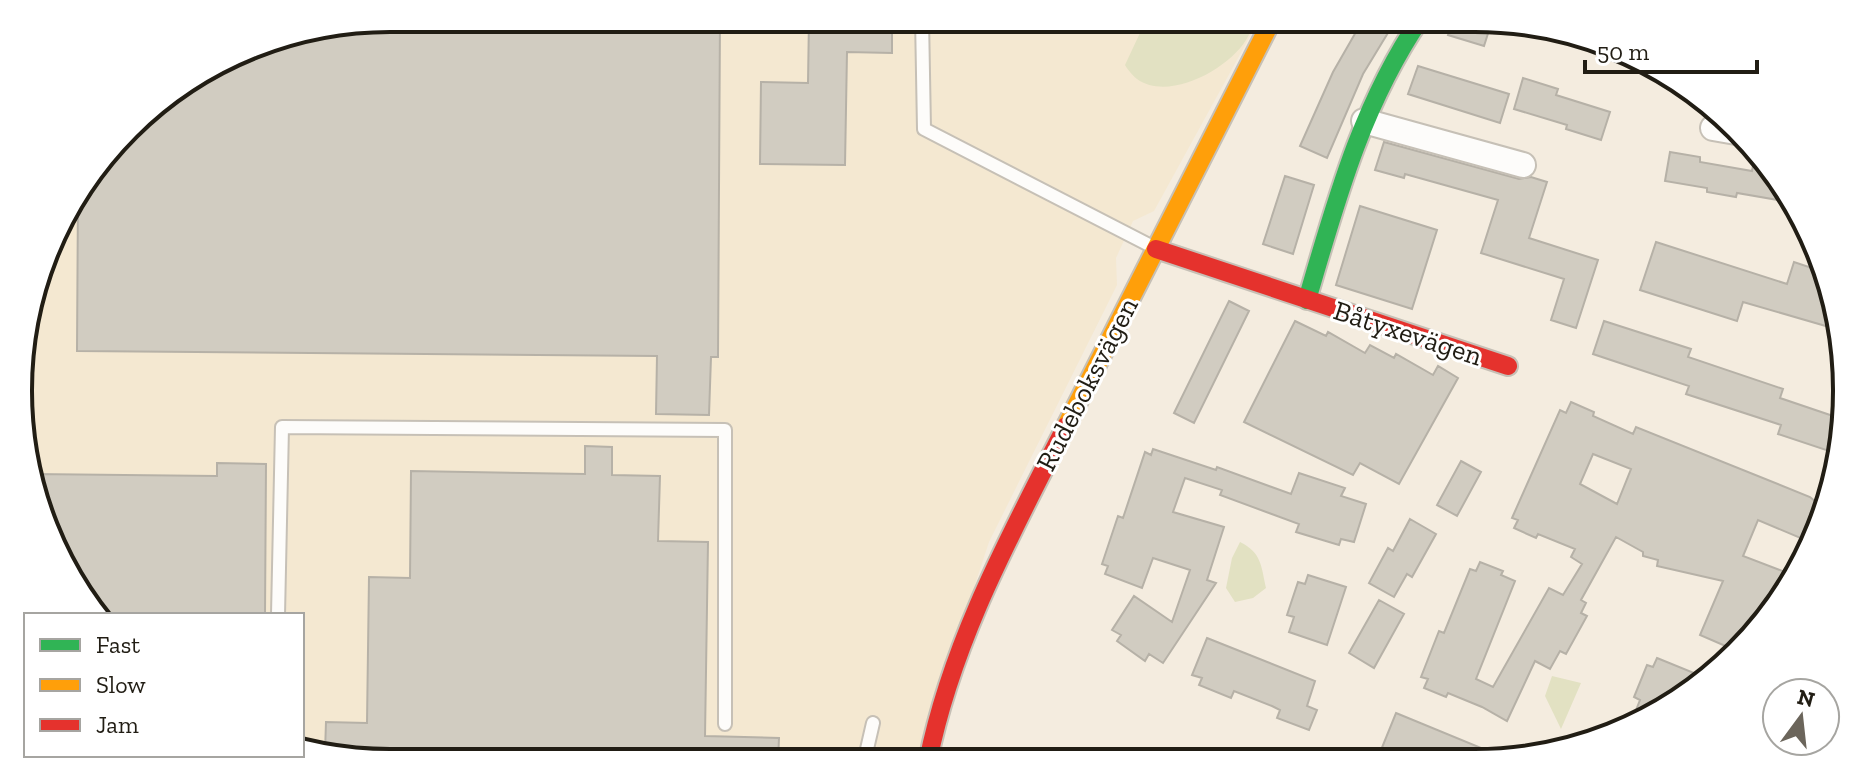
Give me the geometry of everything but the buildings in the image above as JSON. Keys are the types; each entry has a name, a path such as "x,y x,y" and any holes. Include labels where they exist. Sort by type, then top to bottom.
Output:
{"street":[{"name":"Rudeboksvägen","path":"931,749 948,677 1005,545 1266,32"},
{"name":"Båtyxevägen","path":"1307,300 1364,121 1388,69 1412,32"},
{"path":"1364,121 1523,165"},
{"name":"Båtyxevägen","path":"1156,249 1508,366"}],"lane":[{"path":"922,32 924,129 1156,249"},
{"path":"278,613 282,427 725,430 725,724"},
{"path":"867,749 873,723"}],"shaded area":[{"path":"390,32 1252,32 1154,211 1133,221 1116,258 1117,285 989,542 921,749 390,749 344,746 304,738 304,613 109,613 80,570 51,506 35,437 33,367 44,298 59,253 80,211 106,172 137,137 172,106 211,80 253,59 298,44 344,35"}],"green space":[{"path":"1140,32 1250,32 1226,62 1197,79 1181,84 1165,87 1150,85 1137,79 1125,65"},
{"path":"1240,542 1257,556 1266,588 1253,598 1235,602 1226,588 1232,558"},
{"path":"1552,676 1581,683 1561,729 1545,696"}],"traffic: fast":[{"path":"1307,300 1353,154 1382,84 1412,32"}],"traffic: slow":[{"path":"1066,426 1266,32"}],"traffic: jam":[{"path":"1156,249 1508,366"},
{"path":"931,749 952,673 985,589 1066,426"}]}
